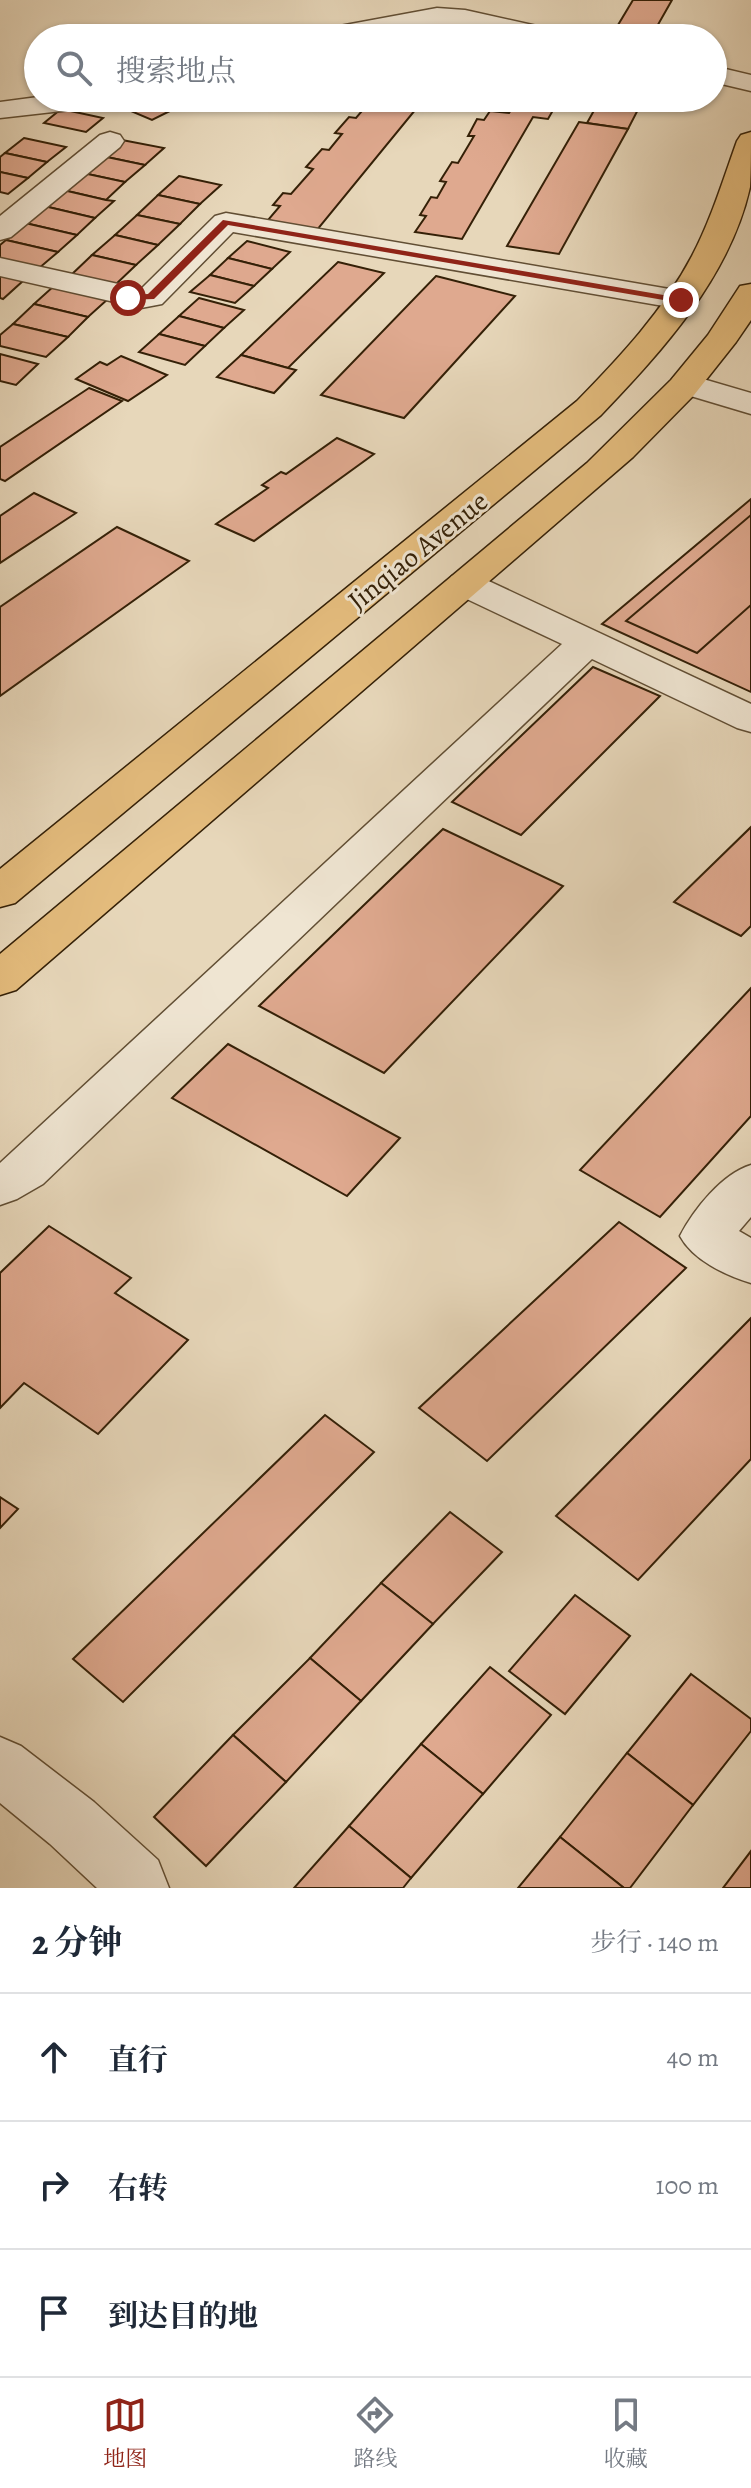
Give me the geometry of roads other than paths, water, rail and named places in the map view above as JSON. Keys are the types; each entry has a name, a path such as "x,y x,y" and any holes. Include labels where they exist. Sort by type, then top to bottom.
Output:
{"highway":[{"name":"Jinqiao Avenue","path":"0,892 543,449 628,368 681,300 721,229 751,141"},
{"name":"Jinqiao Avenue","path":"0,979 599,470 686,384 719,343 751,293"}],"street":[{"path":"394,24 437,16 492,24"},
{"path":"727,77 751,83"},
{"path":"0,110 24,107"},
{"path":"0,231 110,141"},
{"path":"0,267 141,299 151,297 226,222 681,300"},
{"path":"686,384 751,404"},
{"path":"465,584 751,719"},
{"path":"0,1186 26,1171 587,642"},
{"path":"751,1184 705,1236 751,1263"},
{"path":"0,1766 72,1823 136,1882 138,1888"}]}
